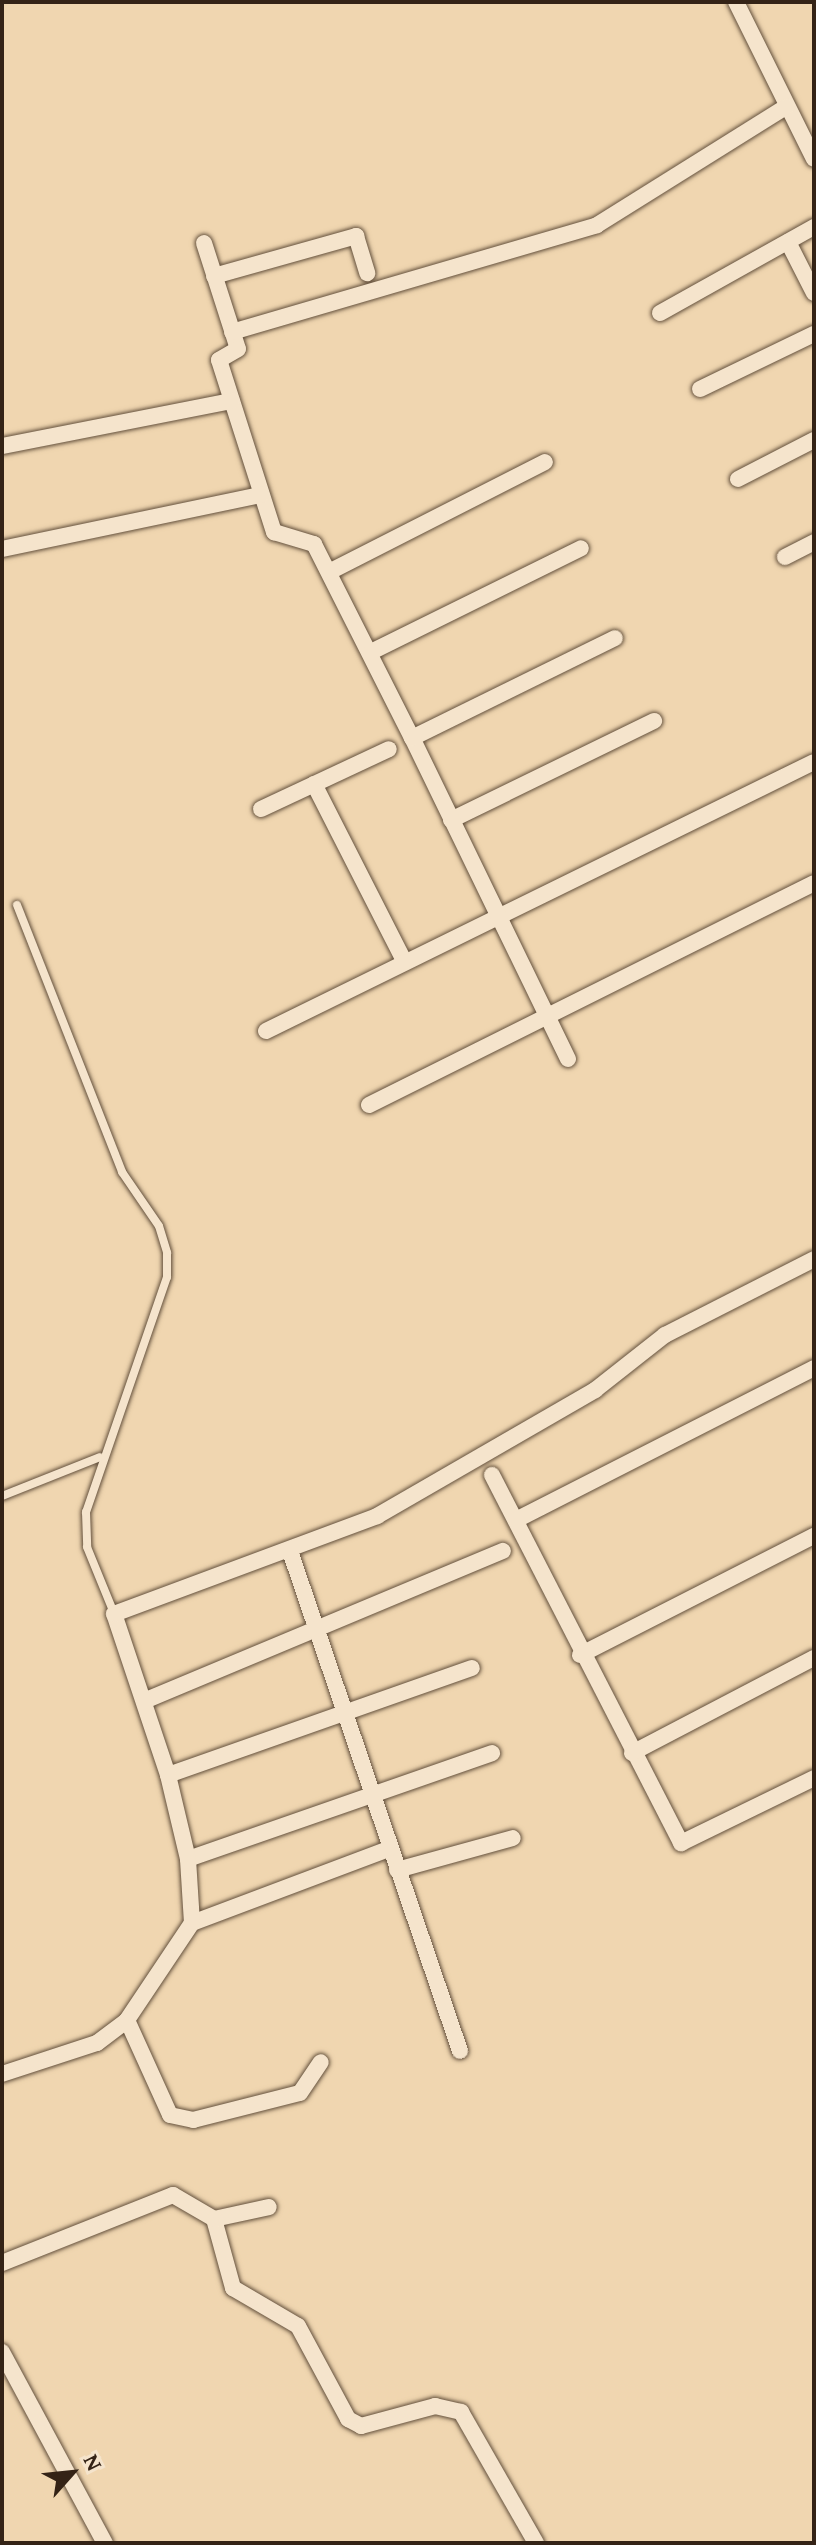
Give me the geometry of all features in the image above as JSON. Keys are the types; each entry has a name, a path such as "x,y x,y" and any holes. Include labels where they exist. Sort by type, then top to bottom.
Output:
{"street":[{"path":"736,2 814,159"},
{"path":"232,332 590,228 786,107"},
{"path":"660,313 814,227"},
{"path":"214,276 356,236 367,273"},
{"path":"788,242 814,293"},
{"path":"204,243 238,349 219,360 276,537 310,538 331,571 568,1059"},
{"path":"700,389 814,334"},
{"path":"2,446 232,401"},
{"path":"738,479 814,440"},
{"path":"331,571 545,462"},
{"path":"2,549 261,495"},
{"path":"785,557 814,542"},
{"path":"371,652 581,548"},
{"path":"412,738 615,638"},
{"path":"451,820 654,721"},
{"path":"261,809 389,749"},
{"path":"266,1031 496,915 814,762"},
{"path":"314,784 404,961"},
{"path":"369,1105 814,883"},
{"path":"192,1923 188,1859 168,1775 114,1614 290,1551 416,1494 595,1390 665,1335 814,1259"},
{"path":"516,1520 814,1368"},
{"path":"492,1475 580,1655 684,1845 814,1778"},
{"path":"580,1655 814,1536"},
{"path":"290,1551 460,2051"},
{"path":"144,1701 317,1632 503,1551"},
{"path":"632,1753 814,1658"},
{"path":"168,1775 472,1668"},
{"path":"188,1859 492,1753"},
{"path":"397,1870 513,1838"},
{"path":"2,2074 97,2043 127,2020 192,1923 389,1849"},
{"path":"127,2020 170,2115 218,2115 300,2093 321,2062"},
{"path":"2,2263 173,2195 214,2219 269,2207"},
{"path":"214,2219 233,2288 298,2326 348,2419 361,2426 435,2406 461,2412 536,2543"},
{"path":"2,2352 105,2543"}],"lane":[{"path":"17,905 122,1172 159,1226 167,1253 167,1277 100,1457 86,1512 87,1547 114,1614"},
{"path":"2,1496 100,1457"}]}
